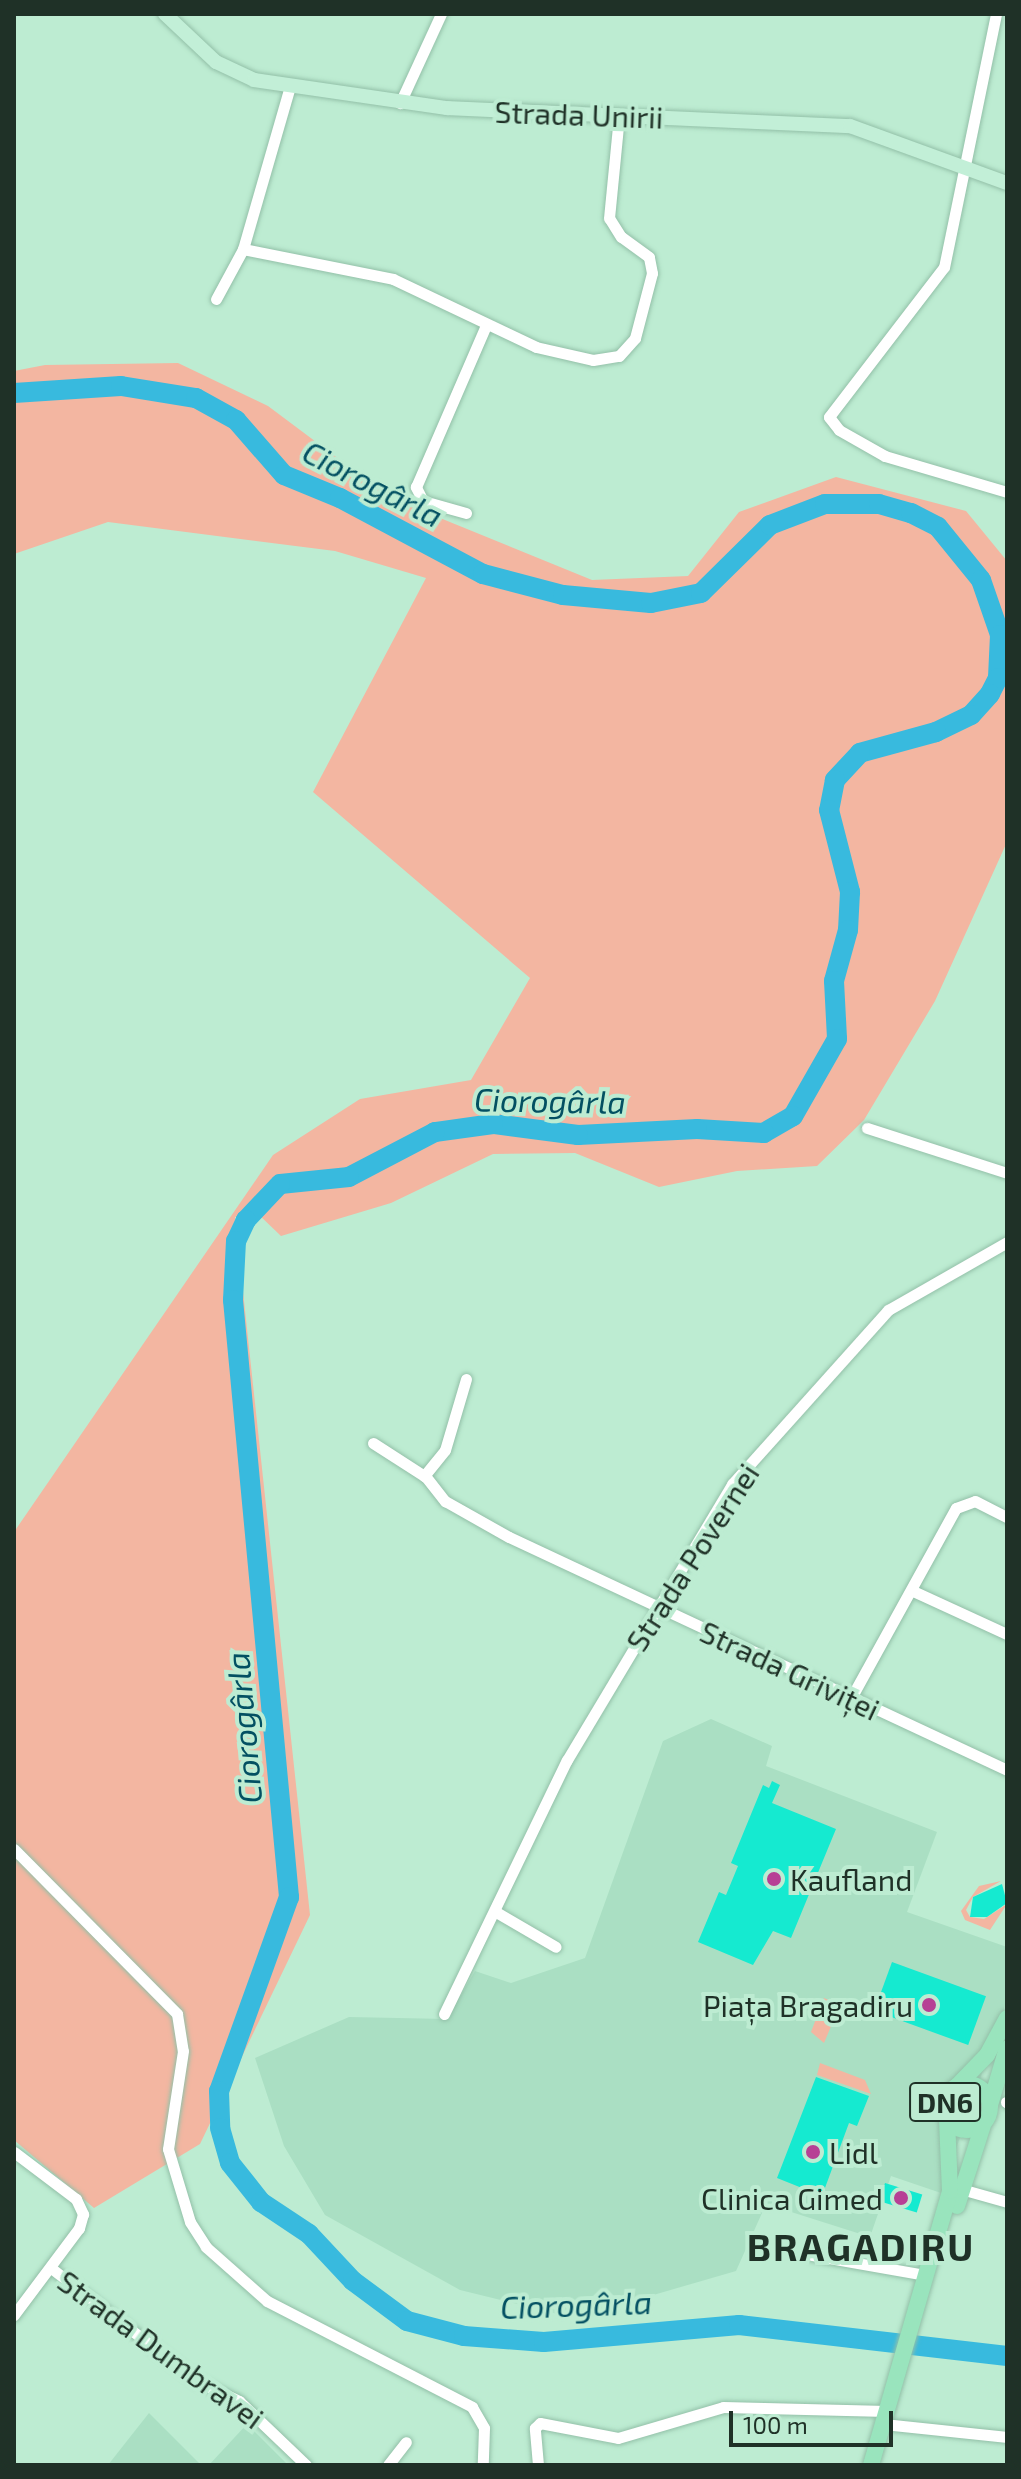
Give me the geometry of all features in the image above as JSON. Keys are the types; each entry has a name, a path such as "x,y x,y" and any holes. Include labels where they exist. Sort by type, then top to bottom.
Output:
{"highway":[{"name":"DN6","path":"924,2301 926,2275 950,2191 945,2101 987,2055 1007,2018"},
{"name":"DN6","path":"871,2465 893,2406 961,2189 997,2108 1007,2048"},
{"name":"DN6","path":"957,2086 977,2086 997,2108"},
{"name":"DN6","path":"947,2118 965,2130 997,2108"},
{"name":"DN6","path":"881,2465 893,2406"}],"main road":[{"name":"Strada Unirii","path":"174,17 227,69 290,86 400,103 850,126 1007,183"}],"street":[{"path":"400,103 441,14"},
{"path":"996,14 966,166 937,282 842,392 829,417 839,430 885,456 1007,492"},
{"path":"216,299 243,249 290,86"},
{"path":"243,249 393,279 536,347 593,360 619,356 632,345 652,273 649,257 621,237 609,218 619,116"},
{"path":"466,513 423,501 416,487 486,325"},
{"path":"867,1128 1007,1173"},
{"name":"Strada Povernei","path":"444,2014 496,1912 557,1779 657,1608 744,1468 871,1327 917,1288 1007,1242"},
{"path":"424,1476 445,1450 466,1379"},
{"name":"Strada Griviței","path":"373,1443 424,1476 462,1512 657,1608 1007,1770"},
{"path":"851,1698 962,1503 975,1501 1007,1517"},
{"path":"913,1591 1007,1634"},
{"path":"14,1849 177,2014 183,2051 168,2149 190,2222 206,2247 267,2301 472,2407 484,2428 483,2465"},
{"path":"496,1912 556,1947"},
{"path":"14,2152 81,2208 79,2228 14,2315"},
{"path":"961,2189 1007,2202"},
{"path":"812,2255 926,2275"},
{"name":"Strada Dumbravei","path":"51,2268 197,2381 239,2401 306,2465"},
{"path":"538,2465 537,2424 618,2438 723,2407 893,2406 1007,2437"},
{"path":"388,2465 406,2442"}],"shaded area":[{"path":"178,363 268,406 391,498 592,580 688,576 739,512 836,477 966,511 1007,561 1007,842 935,1001 864,1120 817,1166 737,1171 659,1187 575,1153 493,1154 391,1203 281,1236 256,1212 235,1217 310,1915 200,2144 94,2208 14,2140 14,1532 273,1155 360,1099 471,1080 530,978 313,792 426,578 335,551 108,522 14,554 14,371 45,365"},
{"path":"711,1719 772,1746 766,1766 937,1832 907,1912 1007,1947 1007,2000 941,2193 891,2176 870,2237 766,2204 736,2271 574,2318 460,2290 325,2215 284,2146 255,2058 349,2017 447,2019 475,1971 511,1983 585,1958 663,1741"},
{"path":"1001,1881 973,1897 966,1910 970,1917 984,1919 1007,1904 990,1930 965,1920 961,1911 979,1886"},
{"path":"824,1998 840,2005 824,2043 811,2032"},
{"path":"820,2063 865,2080 871,2094 817,2075"},
{"path":"967,2095 977,2099 981,2109 977,2119 967,2123 957,2119 953,2109 957,2099"},
{"path":"149,2413 201,2465 108,2465"},
{"path":"247,2424 288,2465 209,2465"}],"building":[{"name":"Kaufland","path":"772,1781 780,1785 772,1803 836,1829 791,1938 773,1931 753,1965 698,1942 719,1892 726,1895 738,1866 731,1863 763,1785 769,1788"},
{"path":"1002,1884 1007,1903 987,1917 970,1917 973,1897"},
{"name":"Piața Bragadiru","path":"892,1962 986,1996 968,2045 874,2011"},
{"name":"Lidl","path":"816,2077 869,2096 857,2126 849,2123 822,2196 777,2178"},
{"name":"Clinica Gimed","path":"885,2183 922,2194 917,2213 879,2201"}],"waterway":[{"name":"Ciorogârla","path":"14,393 121,386 196,398 236,420 284,475 340,498 483,574 563,595 651,603 701,593 770,525 825,504 879,504 911,513 938,527 981,580 1000,635 998,678 990,694 971,715 936,732 860,753 835,780 829,810 850,892 848,930 834,981 837,1039 793,1116 764,1133 697,1129 578,1135 493,1124 435,1132 349,1177 280,1184 246,1220 236,1241 233,1300 289,1897 219,2091 220,2128 230,2163 261,2202 309,2234 353,2281 407,2321 464,2336 544,2342 739,2325 1007,2356"}],"place":[{"name":"Kaufland","path":"774,1879"},
{"name":"Piața Bragadiru","path":"929,2005"},
{"name":"Lidl","path":"813,2152"},
{"name":"Clinica Gimed","path":"901,2198"}],"district":[{"name":"BRAGADIRU","path":"861,2247"}]}
